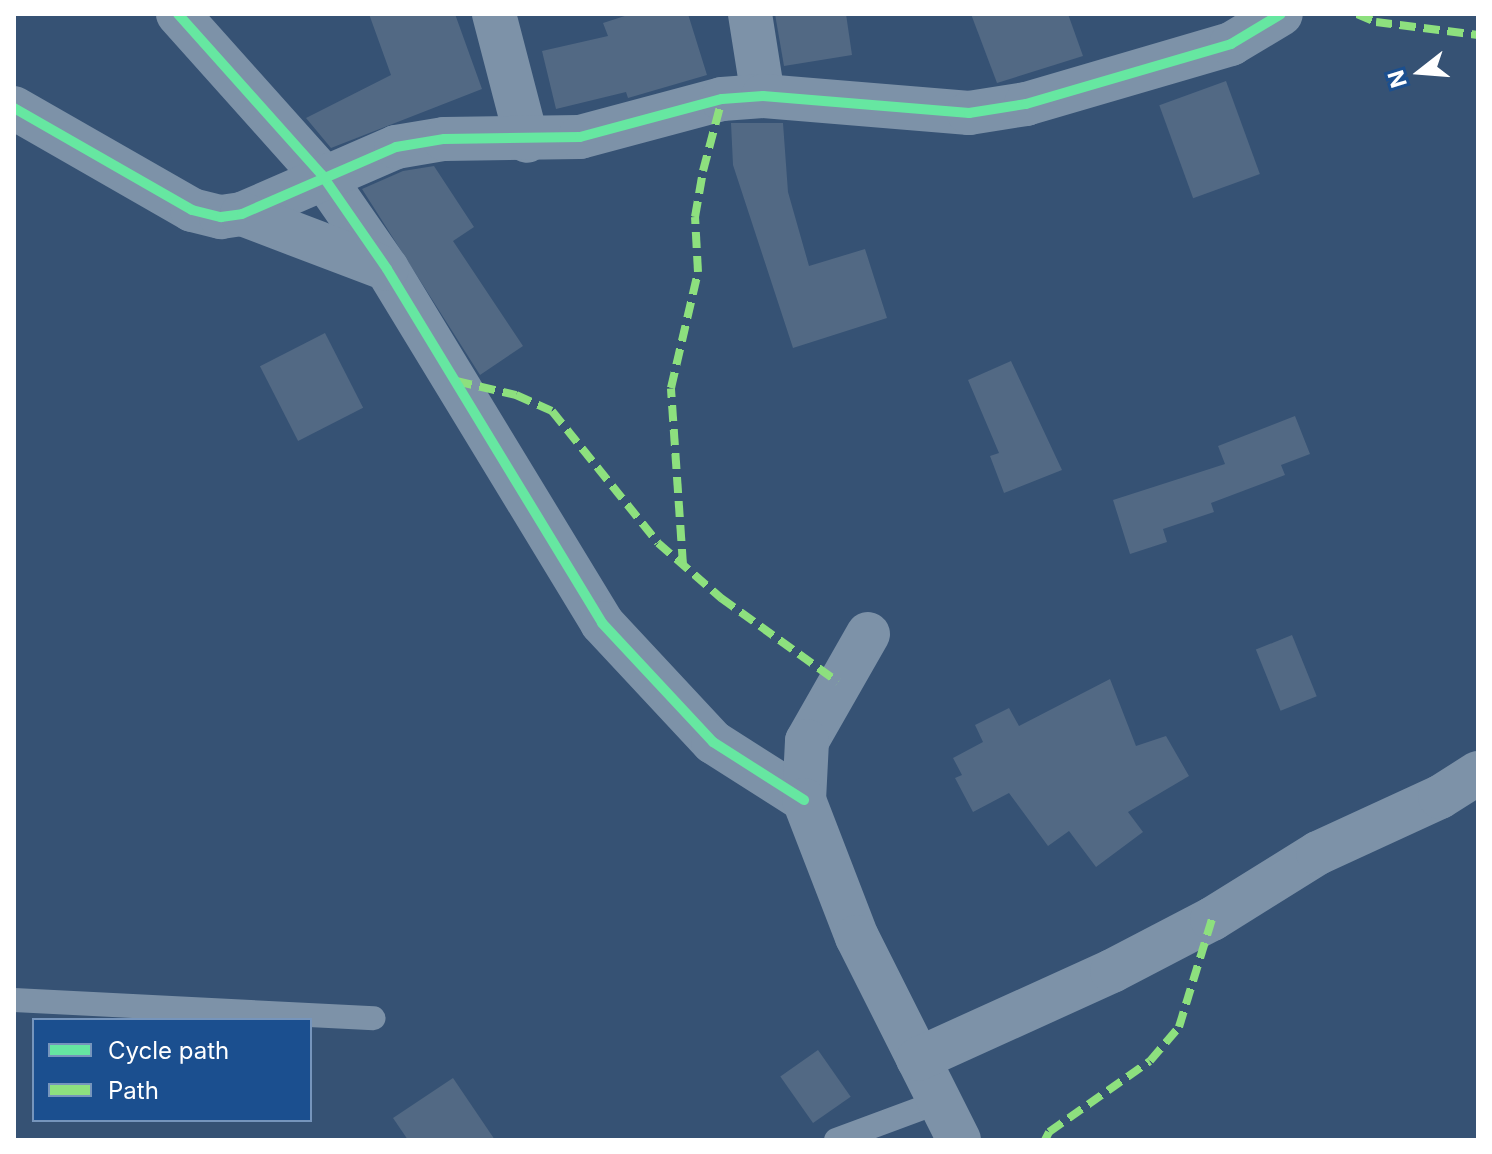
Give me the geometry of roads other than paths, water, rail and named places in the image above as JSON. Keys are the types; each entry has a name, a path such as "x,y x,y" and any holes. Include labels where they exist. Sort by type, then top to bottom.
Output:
{"street":[{"path":"178,14 322,175 387,269 602,623 713,742 804,800"},
{"path":"494,14 527,141"},
{"path":"750,14 763,96"},
{"path":"14,108 192,210 221,217 242,214 322,175 425,141 527,141 580,137 722,99 763,96 944,113 1026,104 1231,44 1281,14"},
{"path":"242,214 387,269"},
{"path":"868,634 807,741 804,800 857,937 959,1140"},
{"path":"918,1059 1112,971 1212,919 1318,853 1440,797 1478,773"}],"lane":[{"path":"14,1000 374,1018"},
{"path":"836,1140 939,1102"}]}
